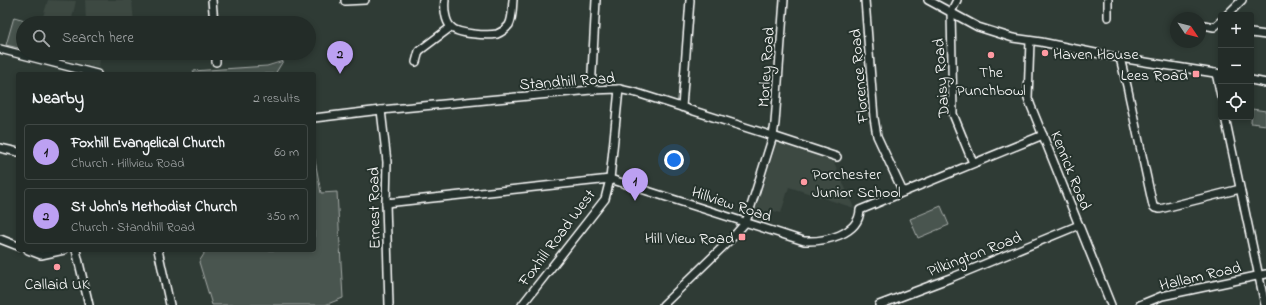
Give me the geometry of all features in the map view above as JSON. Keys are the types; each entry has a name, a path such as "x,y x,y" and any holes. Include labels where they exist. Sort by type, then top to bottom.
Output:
{"street":[{"path":"212,0 213,16"},
{"path":"344,0 365,0"},
{"path":"445,0 446,17 451,27 462,33 495,35 503,31 508,26 511,19 513,0"},
{"path":"591,90 596,0"},
{"path":"682,107 690,0"},
{"name":"Morley Road","path":"746,222 777,109 784,0"},
{"name":"Florence Road","path":"865,0 874,118 877,136 903,192"},
{"path":"928,0 978,26 1004,35 1120,58 1218,74"},
{"path":"951,12 957,0"},
{"path":"1108,0 1108,17"},
{"path":"1230,12 1242,0"},
{"name":"Daisy Road","path":"951,12 953,114 973,163"},
{"path":"1206,26 1214,27 1218,23"},
{"path":"416,62 419,51 451,27"},
{"path":"1254,33 1266,35"},
{"name":"Kenrick Road","path":"1030,41 1028,98 1111,305"},
{"path":"0,49 16,54"},
{"path":"1120,58 1154,208 1160,209 1240,189"},
{"path":"37,60 74,71"},
{"path":"1254,81 1266,83"},
{"name":"Standhill Road","path":"316,118 591,90 619,89 682,107 837,157"},
{"name":"Foxhill Road West","path":"522,305 600,205 608,190 619,89"},
{"name":"Ernest Road","path":"381,110 386,162 389,305"},
{"path":"1226,120 1240,189 1263,275 1265,305"},
{"name":"Hillview Road","path":"386,203 610,179 804,241 824,240 842,233 852,227 859,217 860,210 1043,135"},
{"path":"0,148 16,152"},
{"path":"663,305 737,233 746,222"},
{"name":"Pilkington Road","path":"879,305 953,278 1079,225"},
{"path":"0,239 16,245"},
{"path":"33,252 41,255 55,252"},
{"path":"76,252 89,305"},
{"path":"158,252 170,305"},
{"name":"Hallam Road","path":"1140,305 1162,296 1263,275"}],"shaded area":[{"path":"48,0 76,1 73,16 43,16"},
{"path":"85,0 132,0 133,16 86,16"},
{"path":"14,17 16,18 16,47 6,45"},
{"path":"66,60 100,60 99,68"},
{"path":"283,61 276,72 193,71 267,66"},
{"path":"1254,109 1266,111 1266,125 1251,123 1251,120 1254,120"},
{"name":"Porchester Junior School","path":"777,142 833,160 854,208 789,187 781,213 770,210 766,223 756,220 754,215"},
{"path":"316,166 321,193 337,192 343,298 325,305 212,305 199,262 204,254 204,252 316,252"},
{"path":"941,206 949,225 918,238 910,219"}],"place":[{"name":"Haven House","path":"1045,53"},
{"name":"The Punchbowl","path":"991,55"},
{"name":"St John's Methodist Church","path":"340,74"},
{"name":"Lees Road","path":"1196,74"},
{"name":"Porchester Junior School","path":"804,182"},
{"name":"Foxhill Evangelical Church","path":"635,201"},
{"name":"Hill View Road","path":"742,237"},
{"name":"Callaid UK","path":"57,267"}]}
